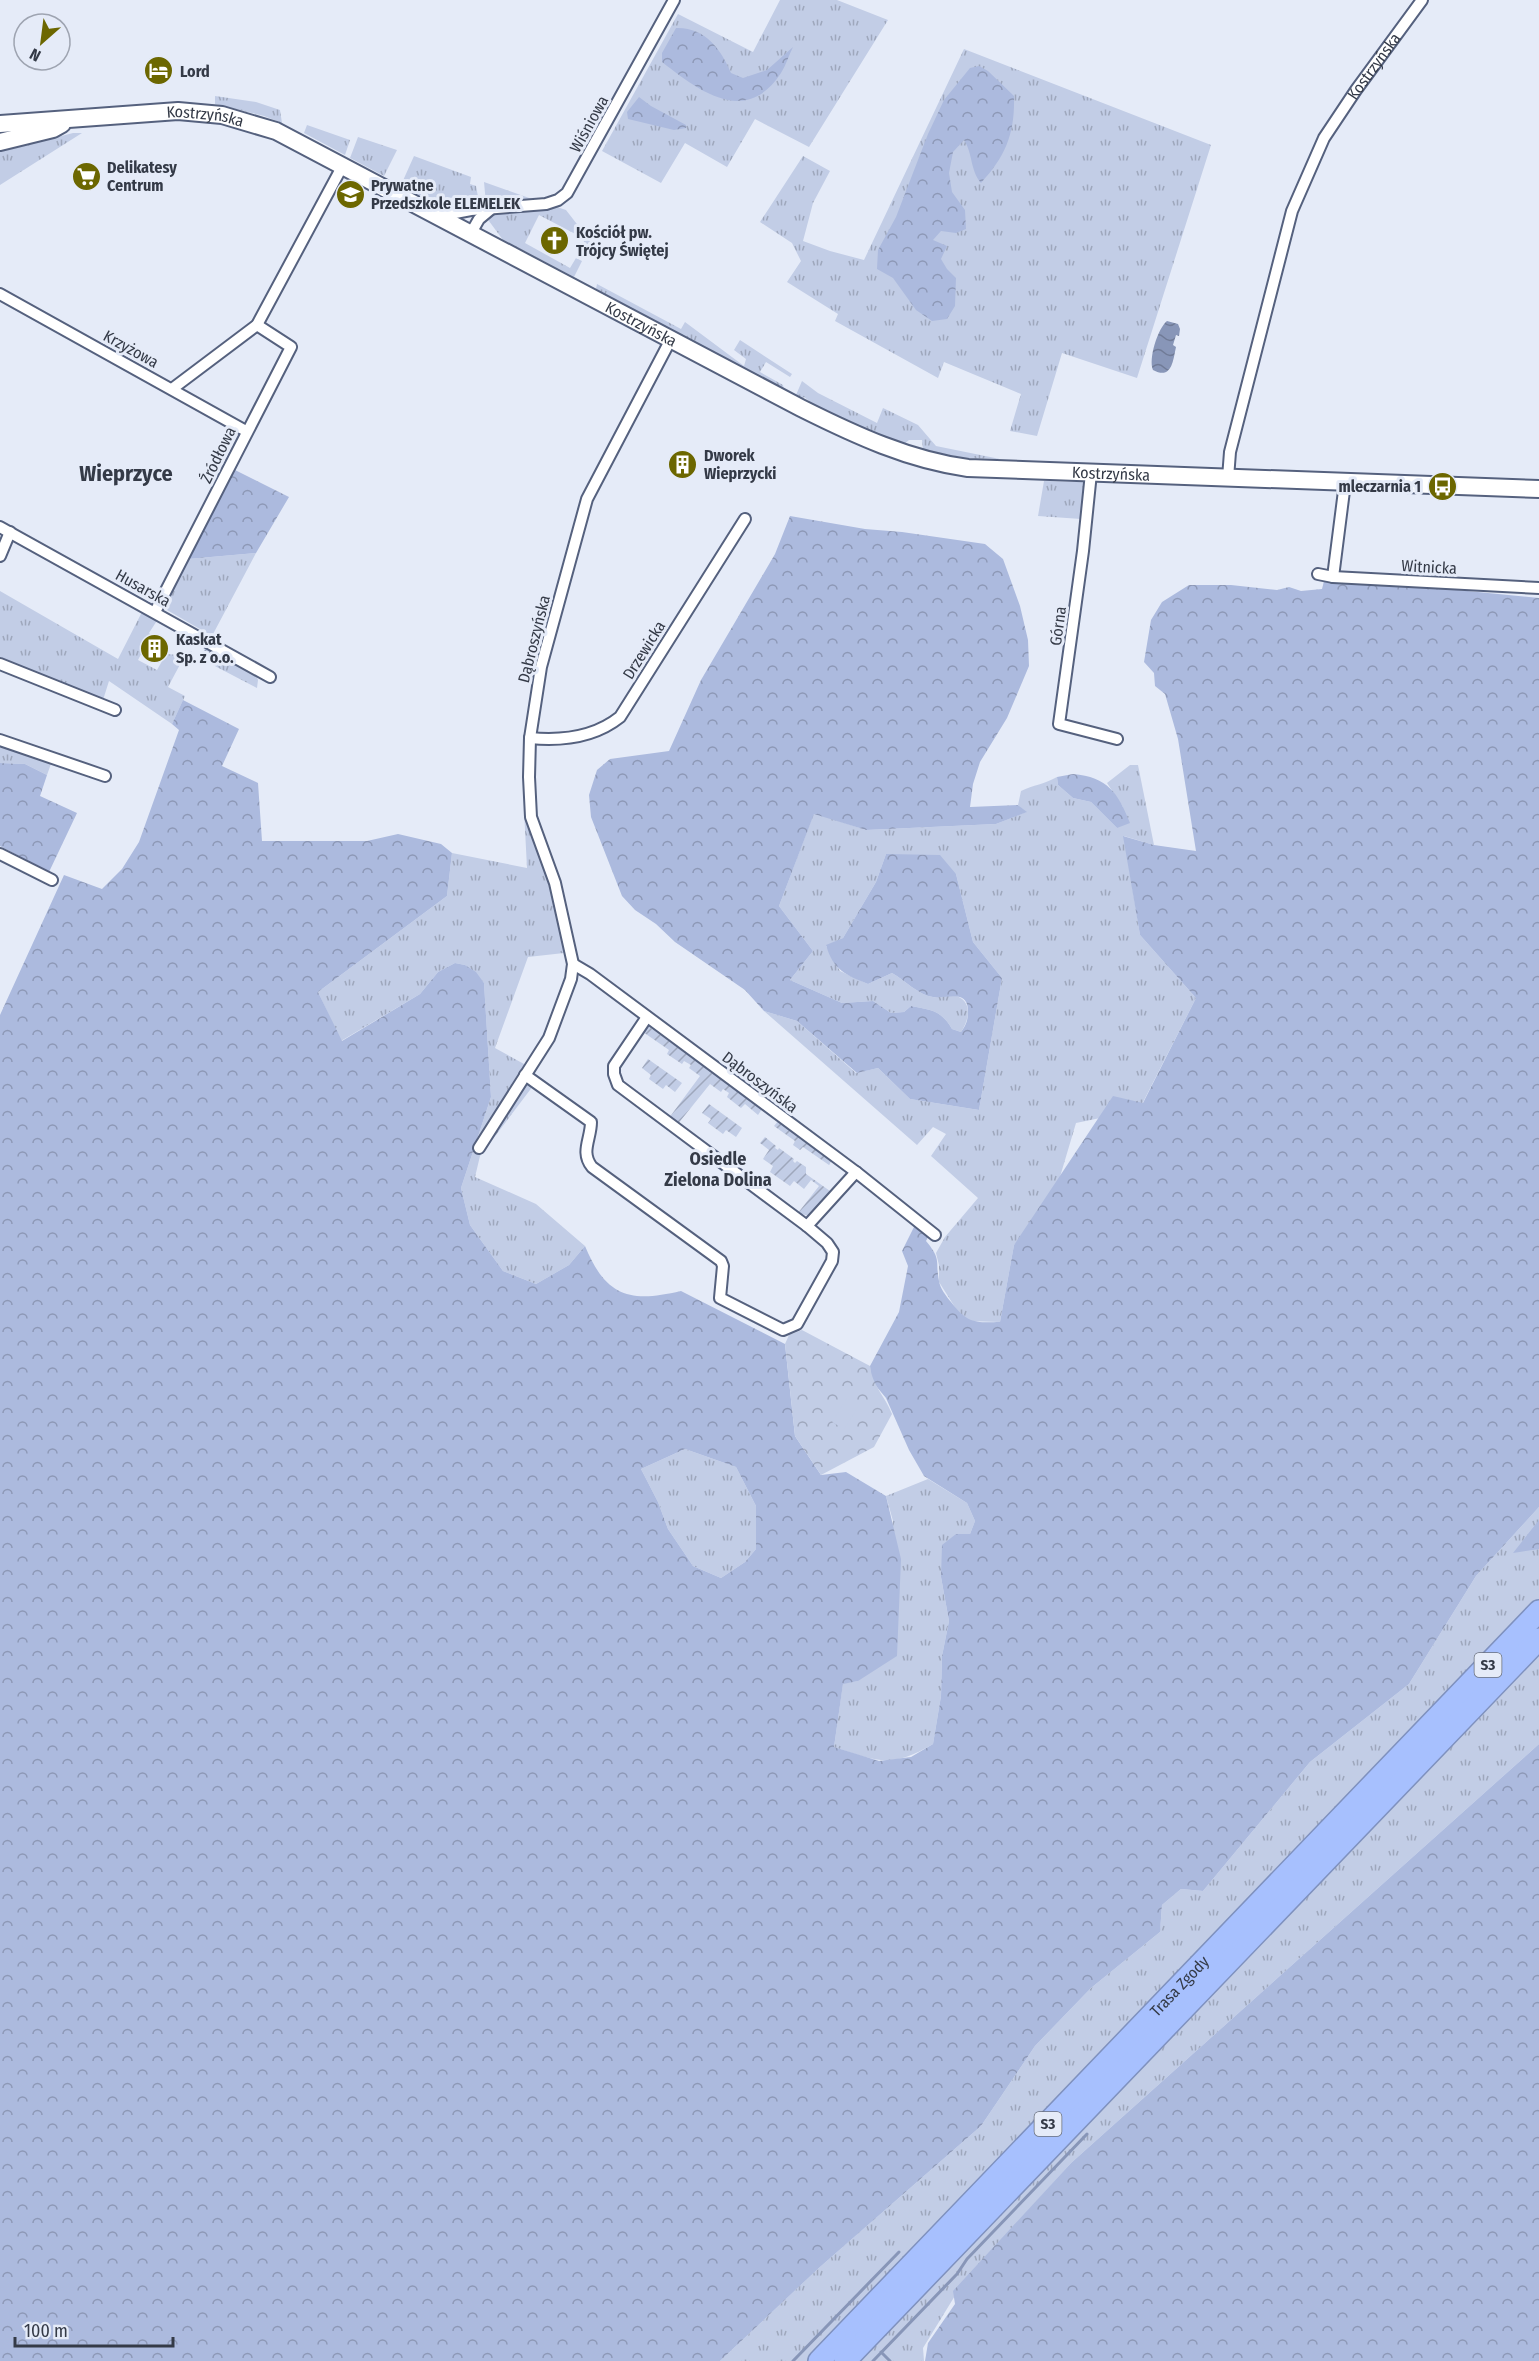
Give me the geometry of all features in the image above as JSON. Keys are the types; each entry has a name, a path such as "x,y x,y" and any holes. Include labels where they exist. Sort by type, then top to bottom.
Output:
{"highway":[{"name":"Trasa Zgody","path":"819,2361 1539,1611"},
{"name":"Trasa Zgody","path":"845,2361 1539,1639"}],"main road":[{"name":"Kostrzyńska","path":"0,124 35,120 71,120 154,111 188,111 222,115 276,131 832,424 908,455 968,468 1539,489"},
{"name":"Kostrzyńska","path":"0,142 53,129 71,120"}],"street":[{"name":"Wiśniowa","path":"439,216 552,203 567,193 674,0"},
{"name":"Kostrzyńska","path":"1228,478 1230,452 1292,211 1302,185 1324,138 1422,0"},
{"path":"172,389 257,325 343,165"},
{"path":"471,233 479,219 491,209"},
{"name":"Krzyżowa","path":"0,294 246,431"},
{"name":"Źródłowa","path":"156,612 200,528 246,431 291,347 257,325"},
{"name":"Dąbroszyńska","path":"479,1148 549,1038 571,979 573,964 555,883 531,817 530,738 541,667 587,499 671,339"},
{"name":"Górna","path":"1091,473 1083,551 1059,724 1117,739"},
{"path":"1332,577 1345,483"},
{"name":"Drzewicka","path":"530,738 548,740 584,734 601,730 620,717 745,519"},
{"path":"0,556 5,530"},
{"name":"Husarska","path":"5,530 270,677"},
{"name":"Witnicka","path":"1318,574 1332,577 1539,588"},
{"path":"0,664 115,710"},
{"path":"0,740 105,776"},
{"path":"0,854 52,880"},
{"name":"Dąbroszyńska","path":"573,964 590,974 856,1172 935,1235"},
{"path":"525,1075 591,1122 586,1153 587,1160 592,1167 721,1261 723,1266 720,1298 783,1330 797,1324 832,1261 833,1252 827,1243 807,1226 618,1085 614,1066 646,1017"},
{"path":"807,1226 856,1172"}],"green space":[{"path":"780,0 837,0 888,20 809,147 755,119 727,167 685,143 661,183 602,151 678,14 753,52"},
{"path":"676,28 704,35 717,48 731,73 743,78 767,70 793,47 781,73 767,89 753,98 738,101 722,99 691,84 662,62 662,53"},
{"path":"964,49 1211,145 1137,378 1062,353 1037,436 1010,431 1021,394 944,362 938,378 835,321 838,314 787,282 801,261 792,243 760,222 803,156 830,171 813,203 803,241 864,260"},
{"path":"979,66 988,71 1014,96 1011,133 997,163 981,183 975,173 964,140 953,152 949,173 952,192 965,210 966,229 956,233 941,231 933,240 947,246 941,259 956,278 955,306 947,319 932,321 916,310 893,278 877,269 878,250 896,217 928,134 944,100 970,68"},
{"path":"215,96 256,102 280,110 282,123 264,116 215,104"},
{"path":"639,97 686,125 686,128 674,130 628,119 627,112"},
{"path":"307,125 350,140 345,155 304,133"},
{"path":"73,133 82,133 0,185 0,152"},
{"path":"358,137 397,150 384,176 350,158"},
{"path":"414,156 471,177 470,184 476,186 479,202 476,206 458,197 427,198 401,185"},
{"path":"484,182 532,199 486,204"},
{"path":"557,207 566,210 594,246 589,255 580,250 585,239 539,215 525,243 570,268 576,258 582,261 574,277 503,240 486,217 501,211"},
{"path":"597,284 681,329 685,322 744,366 746,359 734,350 740,340 792,374 790,377 766,362 760,372 783,385 784,390 596,289"},
{"path":"802,381 818,393 877,423 883,408 918,425 936,446 1000,459 966,458 923,450 922,440 909,440 903,445 809,403 804,397 802,399 796,395"},
{"path":"235,470 289,497 256,553 188,559"},
{"path":"1044,481 1084,482 1081,519 1038,516"},
{"path":"790,516 865,529 985,544 1003,559 1020,606 1028,640 1029,666 1007,718 980,762 973,784 970,807 1018,805 1027,812 996,824 866,830 814,814 779,906 813,951 790,980 842,1003 873,1001 891,1013 904,1012 911,1006 930,1010 944,1018 952,1029 961,1032 968,1016 967,1003 964,999 955,996 927,996 892,973 868,984 841,970 832,960 826,945 843,938 876,882 886,854 940,855 956,874 973,942 1002,978 979,1110 910,1099 878,1068 857,1073 797,1021 764,1011 745,990 675,942 656,924 635,910 622,896 591,817 589,795 597,770 610,759 669,751 701,680 775,554"},
{"path":"256,553 212,636 167,610 165,603 188,559"},
{"path":"1325,577 1539,598 1539,1507 1476,1576 1409,1684 1310,1762 1203,1891 1181,1889 1162,1905 1160,1932 1091,1988 1035,2046 981,2126 820,2267 720,2361 0,2361 0,1015 64,875 102,889 122,869 139,842 179,730 172,724 183,700 239,729 222,766 258,783 262,841 367,841 398,834 441,844 452,853 447,896 318,992 342,1041 420,994 438,972 455,963 465,965 476,972 484,983 491,1097 461,1188 470,1225 503,1271 536,1284 569,1265 585,1246 602,1276 611,1286 622,1292 647,1296 681,1291 785,1344 795,1436 821,1475 846,1472 886,1496 901,1559 897,1656 858,1681 843,1684 834,1747 879,1761 911,1757 933,1744 941,1696 942,1656 949,1621 941,1577 942,1545 956,1534 970,1534 975,1521 967,1503 924,1476 909,1450 886,1398 871,1380 870,1366 899,1312 908,1266 902,1251 916,1223 929,1235 926,1241 936,1257 938,1274 945,1295 967,1318 978,1322 1000,1322 1014,1245 1113,1096 1143,1103 1196,998 1140,935 1123,836 1154,845 1196,851 1178,739 1165,694 1155,686 1154,673 1144,662 1151,620 1162,602 1189,585 1231,585 1277,590 1289,587 1301,591 1322,589","holes":["685,1449 736,1467 756,1506 756,1549 745,1562 721,1578 693,1566 668,1529 658,1502 641,1469"]},
{"path":"0,591 118,659 143,610 158,619 149,633 151,635 138,660 157,670 166,654 179,655 192,651 188,658 184,657 168,687 185,696 172,724 109,681 103,700 0,659"},
{"path":"207,645 256,674 257,688 211,664 212,662 201,656"},
{"path":"0,743 52,761 47,775 25,764 0,763"},
{"path":"0,763 25,764 47,775 40,796 77,813 49,872 0,846"},
{"path":"1130,765 1138,765 1154,845 1124,836 1140,935 1196,998 1139,1110 1076,1123 1054,1197 1014,1245 1000,1322 968,1321 958,1312 939,1282 936,1253 945,1237 978,1198 931,1156 946,1134 933,1127 917,1145 764,1011 797,1021 856,1073 878,1068 910,1099 979,1110 1002,978 973,942 956,874 886,854 876,882 843,938 826,946 840,971 868,984 892,973 927,996 952,995 964,1000 968,1015 961,1032 952,1029 944,1018 930,1010 911,1006 904,1012 891,1013 873,1001 842,1003 790,980 813,951 779,906 814,813 866,830 996,824 1026,812 1018,805 1021,791 1057,777 1058,785 1073,798 1091,802 1117,828 1123,807 1107,783"},
{"path":"1073,774 1095,779 1110,788 1121,803 1130,823 1117,828 1091,802 1073,798 1058,785 1057,777"},
{"path":"524,810 555,899 564,953 528,957 495,1048 524,1064 533,1086 480,1156 475,1177 536,1204 585,1246 569,1265 536,1284 503,1271 470,1225 461,1188 491,1097 484,983 465,965 455,963 438,972 420,994 341,1041 318,992 447,896 452,853 527,868"},
{"path":"648,1026 762,1109 758,1115 745,1104 741,1108 727,1097 729,1093 723,1089 721,1092 710,1084 677,1125 669,1118 700,1076 689,1068 691,1065 684,1061 682,1064 667,1054 669,1050 643,1032"},
{"path":"648,1059 682,1083 675,1092 666,1085 663,1089 649,1079 651,1075 642,1068"},
{"path":"709,1104 742,1128 736,1137 726,1130 723,1134 708,1123 711,1119 702,1113"},
{"path":"779,1120 832,1160 829,1165 803,1147 800,1150 793,1145 795,1141 774,1126"},
{"path":"765,1137 776,1146 775,1148 778,1150 779,1148 794,1159 795,1163 797,1161 806,1167 806,1174 830,1191 809,1216 798,1213 819,1186 811,1180 804,1189 794,1181 790,1186 770,1172 773,1166 763,1159 769,1150 760,1143"},
{"path":"802,1330 870,1366 873,1379 892,1414 874,1447 821,1475 795,1436 785,1344 789,1335"},
{"path":"847,1398 859,1406 844,1429 832,1422"},
{"path":"685,1449 736,1467 756,1506 756,1549 745,1562 721,1578 693,1566 668,1529 658,1502 641,1469"},
{"path":"928,1479 967,1503 975,1521 970,1534 941,1577 949,1621 942,1656 941,1696 933,1744 895,1760 873,1759 834,1747 843,1683 858,1681 893,1521 886,1496"},
{"path":"1539,1507 1539,1744 1071,2163 964,2281 923,2348 924,2361 720,2361 820,2267 981,2126 1035,2046 1091,1988 1160,1932 1162,1905 1181,1889 1203,1891 1310,1762 1409,1684 1476,1576"},
{"path":"1539,1520 1539,1549 1513,1553"},
{"path":"1539,1744 1539,2361 925,2361 928,2343 955,2304 953,2291 1071,2163"}],"water":[{"path":"1167,321 1178,324 1180,329 1179,336 1176,335 1173,345 1176,347 1174,358 1168,371 1164,373 1153,370 1152,359 1160,330"}],"waterway":[{"path":"873,2361 1087,2134"},
{"path":"793,2361 899,2252"},
{"path":"881,2352 890,2361"}],"place":[{"name":"Lord","path":"159,71"},
{"name":"Delikatesy Centrum","path":"86,176"},
{"name":"Prywatne Przedszkole ELEMELEK","path":"350,194"},
{"name":"Kościół pw. Trójcy Świętej","path":"555,241"},
{"name":"Dworek Wieprzycki","path":"683,464"},
{"name":"mleczarnia 1","path":"1442,486"},
{"name":"Kaskat Sp. z o.o.","path":"155,648"}],"district":[{"name":"Wieprzyce","path":"126,473"},
{"name":"Osiedle Zielona Dolina","path":"718,1169"}]}
